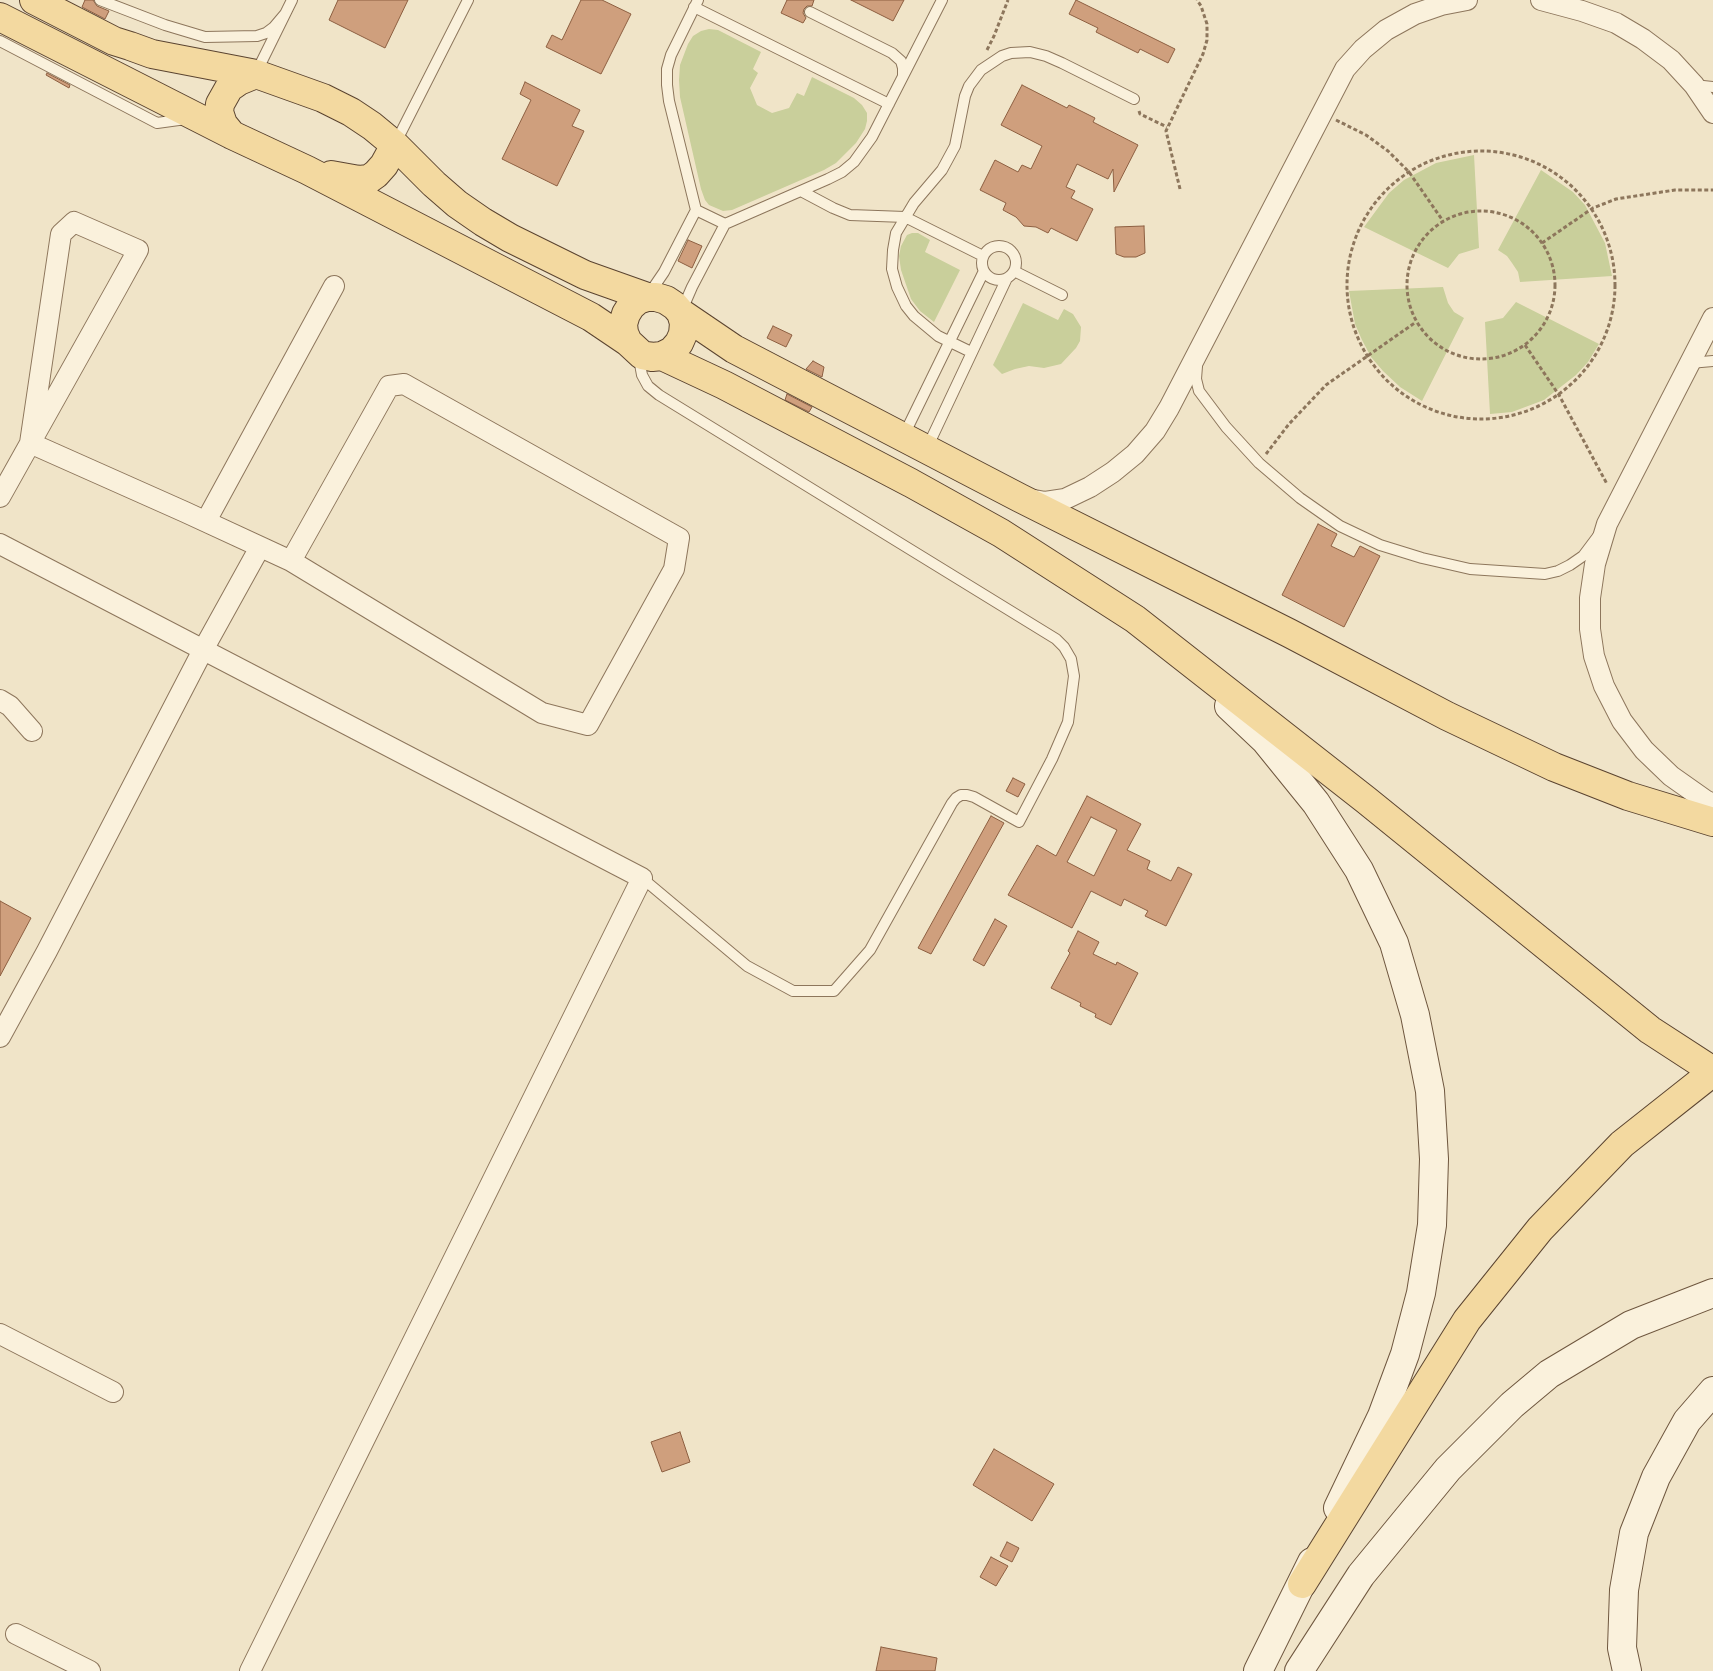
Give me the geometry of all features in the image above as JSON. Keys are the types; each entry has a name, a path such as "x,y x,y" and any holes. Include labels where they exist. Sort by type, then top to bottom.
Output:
{"main road":[{"path":"34,0 114,41 152,54 256,74 323,98 351,112 395,145 434,184 482,222 585,275 647,297"},
{"path":"0,17 232,135 307,170 591,317 644,351 724,385 1001,533 1135,619 1366,800 1650,1030 1713,1072 1622,1144 1540,1229 1467,1320 1302,1584"},
{"path":"232,135 224,124 219,112 220,104 229,88 239,81 256,74"},
{"path":"307,170 359,180 369,179 384,165 395,145"},
{"path":"681,313 684,323 681,339 672,351 644,351 624,333 623,324 626,314 638,300 647,297 666,300 681,313 734,349 1020,498 1289,632 1447,716 1554,767 1628,796 1713,822"}],"street":[{"path":"1020,498 1045,502 1065,499 1090,487 1113,472 1135,454 1154,431 1169,408 1344,69 1363,49 1386,30 1415,14 1441,5 1467,0"},
{"path":"1541,0 1582,11 1616,23 1671,60 1704,86 1713,113"},
{"path":"0,497 138,250 74,222 61,234 30,443"},
{"path":"206,521 334,286"},
{"path":"1713,318 1607,524 1595,564 1590,598 1592,647 1604,686 1622,721 1644,750 1671,776 1704,800 1713,804"},
{"path":"30,443 291,561 542,713 588,725 674,569 679,538 404,384 389,386 291,561"},
{"path":"0,544 642,878 250,1671"},
{"path":"0,1037 47,951 203,650 260,547"},
{"path":"1135,619 1265,740 1316,803 1359,870 1394,943 1415,1015 1430,1091 1434,1159 1432,1226 1420,1293 1406,1354 1382,1416 1302,1584 1258,1671"},
{"path":"0,700 10,706 32,731"},
{"path":"1299,1671 1361,1575 1448,1469 1512,1405 1549,1374 1631,1325 1713,1292"},
{"path":"0,1334 113,1392"},
{"path":"1627,1671 1622,1648 1624,1590 1634,1533 1656,1477 1687,1421 1713,1391"},
{"path":"16,1634 90,1671"}],"lane":[{"path":"100,0 165,25 205,37 257,36 274,28 285,14"},
{"path":"256,74 292,0"},
{"path":"395,145 468,0"},
{"path":"681,313 692,287 725,224 842,172 854,162 872,138 942,0"},
{"path":"647,297 664,272 696,210 669,101 667,69 671,55 696,4 889,104"},
{"path":"810,12 892,53 901,62 903,76"},
{"path":"0,41 157,123 198,118"},
{"path":"971,352 949,342 925,327 914,316 906,306 897,287 892,269 896,233 904,217 949,160 958,138 968,86 981,70 1002,56 1011,53 1030,52 1062,63 1134,99"},
{"path":"801,191 850,215 904,217 983,256"},
{"path":"696,210 725,224"},
{"path":"915,443 971,352 1010,275 1016,262 1014,256 1006,248 994,247 989,249 983,256 982,265 984,271 992,279 998,280 1010,275 1062,295"},
{"path":"915,443 949,342 984,271"},
{"path":"1202,343 1196,367 1199,391 1226,427 1259,463 1300,498 1340,526 1380,545 1470,570 1545,574 1558,571 1582,556 1607,524"},
{"path":"642,878 747,966 793,991 834,991 870,950 956,798 967,795 974,797 1019,822 1052,759 1068,722 1074,676 1071,659 1064,647 1056,639 659,395 648,386 642,375 640,364 644,351"},
{"path":"1690,363 1713,360"}],"path":[{"path":"981,70 987,47 994,36 1008,0"},
{"path":"1180,190 1166,131 1203,54 1207,40 1207,24 1197,0"},
{"path":"1134,99 1140,114 1167,127"},
{"path":"1322,112 1366,135 1388,151 1409,172 1442,221"},
{"path":"1466,152 1499,153 1530,160 1557,175 1593,208 1606,233 1614,264 1617,292 1613,318 1603,346 1589,366 1576,382 1559,395 1534,409 1517,415 1491,419 1468,418 1443,413 1418,404 1395,388 1377,371 1355,334 1348,314 1344,291 1346,264 1351,244 1366,216 1392,185 1409,172 1434,159 1466,152"},
{"path":"1542,243 1593,208 1616,200 1675,190 1713,190"},
{"path":"1486,211 1508,216 1527,227 1542,243 1552,264 1556,286 1552,309 1541,329 1525,345 1500,357 1486,359 1466,358 1446,351 1429,338 1416,322 1409,304 1406,285 1409,266 1416,248 1428,232 1442,221 1464,213 1486,211"},
{"path":"1259,463 1289,424 1326,385 1416,322"},
{"path":"1525,345 1559,395 1618,503"}],"green space":[{"path":"709,29 718,30 761,52 753,69 758,73 750,88 757,105 772,113 789,108 797,93 804,96 812,77 854,98 867,113 865,129 856,143 836,163 824,170 732,210 723,211 709,205 701,189 680,97 679,80 680,65 688,44 693,36"},
{"path":"1474,155 1479,248 1459,254 1448,268 1364,227 1389,193 1404,180 1436,163"},
{"path":"1541,170 1573,192 1585,205 1605,243 1612,276 1520,282 1518,272 1512,263 1507,256 1498,250"},
{"path":"918,233 930,240 925,252 960,270 934,322 920,311 911,299 901,270 899,256 901,246 907,235"},
{"path":"1443,287 1448,303 1454,312 1464,318 1422,401 1400,387 1371,357 1355,324 1349,291"},
{"path":"1516,302 1599,344 1588,362 1576,375 1544,400 1512,412 1490,414 1485,322 1503,318"},
{"path":"1023,303 1058,320 1064,309 1073,314 1081,327 1080,341 1061,364 1044,368 1029,366 1002,374 993,365"}],"building":[{"path":"85,0 93,0 97,6 109,11 105,19 82,7"},
{"path":"338,0 408,0 385,48 329,20"},
{"path":"581,0 602,0 631,14 601,74 546,47 552,35 562,40"},
{"path":"787,0 814,0 812,6 807,6 804,9 803,13 806,18 803,23 781,13"},
{"path":"851,0 904,0 893,21"},
{"path":"1076,0 1175,49 1168,63 1140,49 1138,53 1096,32 1098,28 1069,14"},
{"path":"47,73 70,85 69,88 46,75"},
{"path":"525,82 580,110 572,126 584,131 557,186 502,159 531,100 520,94"},
{"path":"1022,85 1067,108 1069,105 1095,118 1093,122 1138,145 1114,192 1113,169 1108,179 1077,164 1066,187 1075,191 1071,198 1093,209 1077,241 1051,228 1048,233 1036,227 1024,226 1016,217 1003,210 1006,203 980,190 995,160 1018,172 1022,165 1031,169 1042,146 1001,125"},
{"path":"1144,226 1145,253 1136,257 1124,257 1116,254 1115,227"},
{"path":"688,240 702,246 692,268 678,261"},
{"path":"773,326 792,335 786,347 767,338"},
{"path":"813,361 824,367 822,377 806,369"},
{"path":"787,394 812,407 809,412 785,400"},
{"path":"1318,524 1337,534 1331,546 1354,557 1360,546 1380,556 1344,627 1282,595"},
{"path":"1013,778 1025,784 1018,797 1006,791"},
{"path":"1087,796 1141,824 1127,850 1150,861 1147,869 1171,881 1178,867 1192,874 1166,926 1145,916 1148,911 1124,899 1121,906 1091,891 1072,928 1008,895 1037,845 1056,856","holes":["1091,817 1117,830 1094,876 1067,862"]},
{"path":"991,816 1004,823 931,954 918,948"},
{"path":"0,901 31,918 0,976"},
{"path":"995,919 1007,926 984,966 973,960"},
{"path":"1078,931 1099,942 1093,954 1116,965 1117,962 1138,973 1111,1025 1095,1017 1096,1014 1080,1006 1081,1003 1051,988 1070,953 1068,951"},
{"path":"680,1432 690,1462 662,1472 651,1442"},
{"path":"994,1449 1054,1484 1032,1521 973,1485"},
{"path":"1007,1542 1019,1548 1012,1562 1000,1556"},
{"path":"991,1557 1008,1566 996,1586 980,1577"},
{"path":"881,1647 937,1658 935,1671 876,1671"}]}
